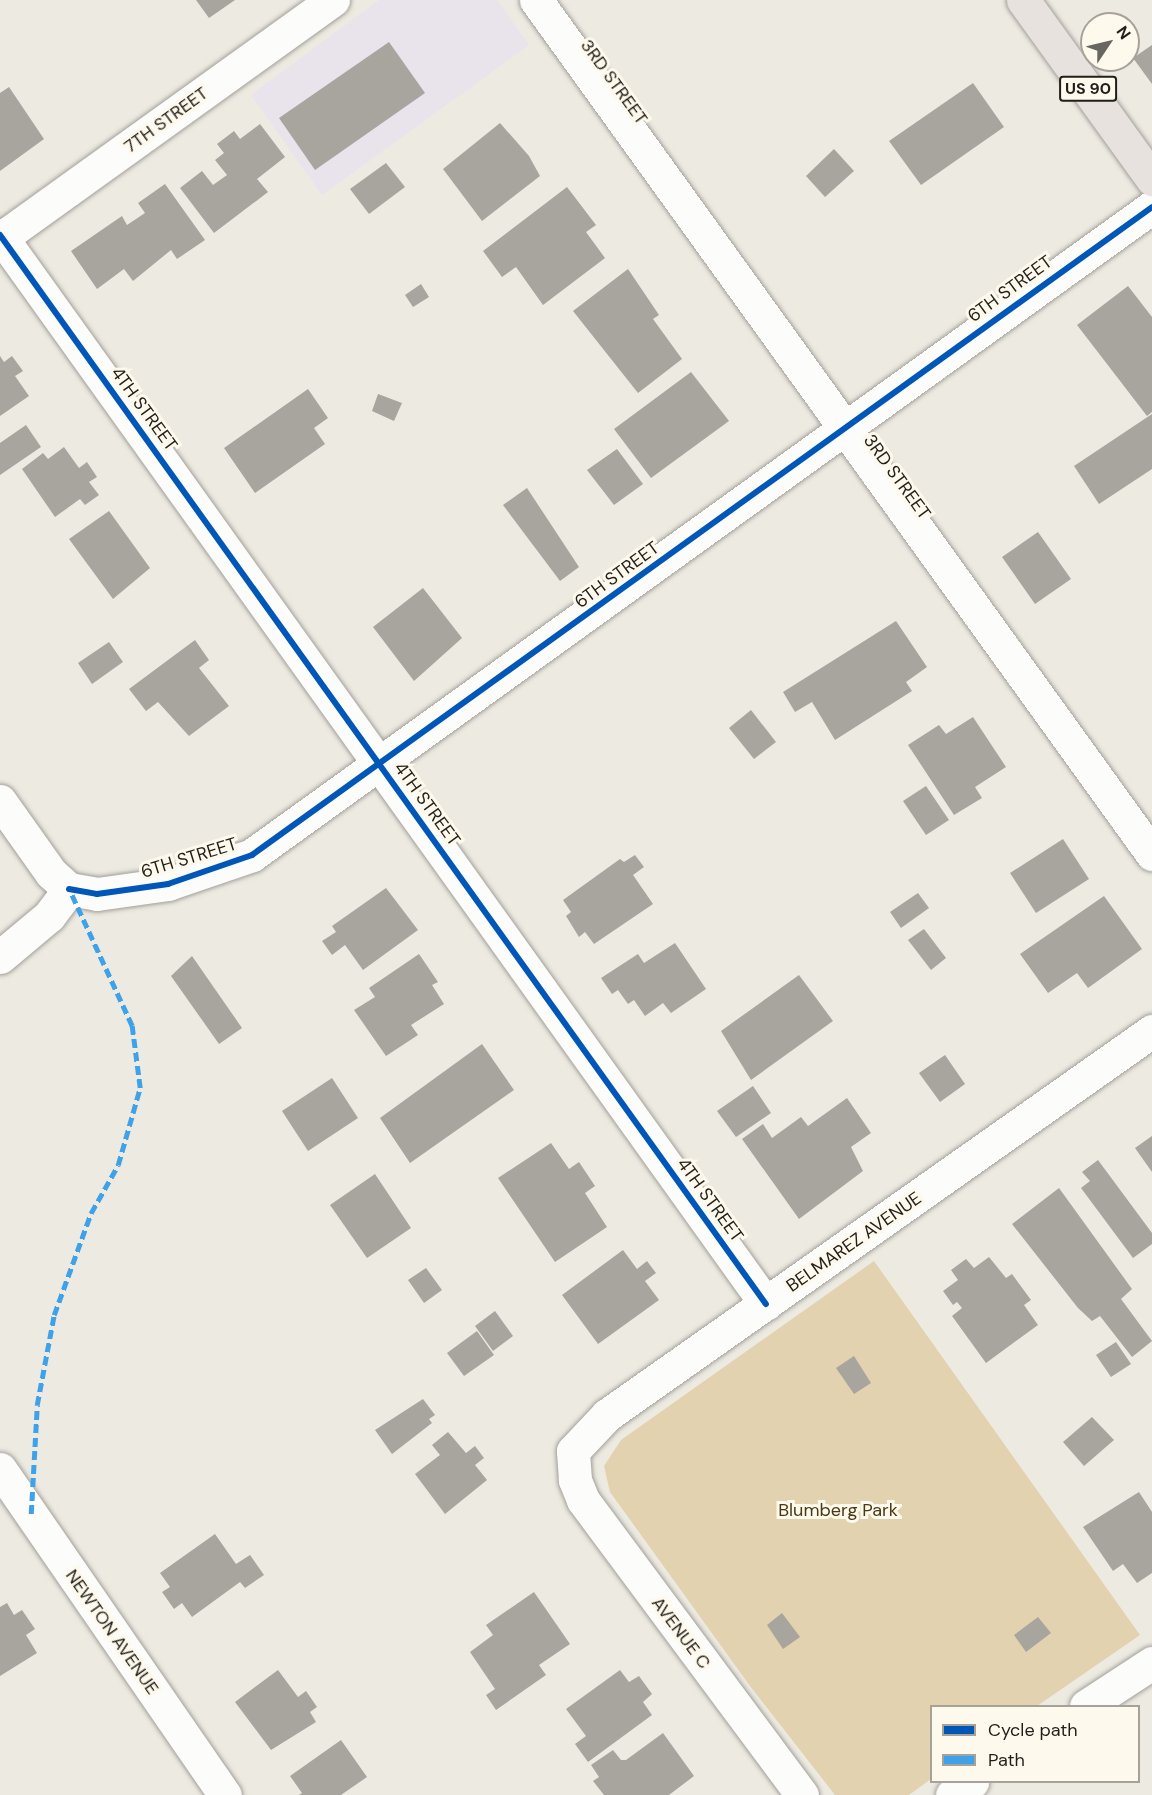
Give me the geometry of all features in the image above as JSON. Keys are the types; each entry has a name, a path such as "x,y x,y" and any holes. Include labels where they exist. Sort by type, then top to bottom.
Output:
{"main road":[{"name":"US 90","path":"1023,0 1152,179"}],"street":[{"name":"7TH STREET","path":"1,237 333,0"},
{"name":"3RD STREET","path":"536,0 1152,854"},
{"name":"6TH STREET","path":"69,889 97,894 168,884 252,855 1152,207"},
{"name":"4TH STREET","path":"1,237 766,1304"},
{"path":"0,801 51,873 69,889 50,916 0,957"},
{"name":"BELMAREZ AVENUE","path":"572,1465 573,1451 585,1433 607,1415 1152,1031"},
{"name":"AVENUE C","path":"572,1465 583,1500 603,1529 802,1795"},
{"name":"NEWTON AVENUE","path":"0,1469 225,1795"},
{"path":"1089,1705 1152,1663"},
{"path":"952,1795 970,1783"}],"shaded area":[{"path":"379,0 497,0 529,45 322,195 251,95"}],"green space":[{"name":"Blumberg Park","path":"874,1261 1140,1635 1038,1705 930,1705 930,1780 909,1795 835,1795 750,1686 610,1492 604,1466 621,1440"}],"building":[{"path":"196,0 235,0 209,18"},
{"path":"389,42 425,93 315,170 279,118"},
{"path":"1152,45 1152,84 1140,68 1140,53"},
{"path":"973,83 1004,127 921,185 889,141"},
{"path":"9,87 44,139 0,171 0,93"},
{"path":"500,123 529,156 540,176 482,221 443,169"},
{"path":"260,124 285,157 257,179 268,192 214,233 180,188 202,171 213,185 227,175 215,160 224,153 217,144 234,131 240,139"},
{"path":"834,149 854,171 825,197 806,176"},
{"path":"386,163 405,187 369,214 350,189"},
{"path":"165,184 205,240 177,259 171,250 133,281 124,269 97,289 71,251 122,216 127,225 145,213 138,203"},
{"path":"567,187 596,225 586,232 605,258 543,305 516,267 502,277 483,251"},
{"path":"628,269 659,315 653,319 682,359 638,393 573,311"},
{"path":"421,284 429,297 413,307 405,295"},
{"path":"1128,286 1152,317 1152,412 1147,416 1077,325"},
{"path":"0,356 4,362 12,356 23,371 15,376 29,396 0,416"},
{"path":"691,372 729,421 651,478 614,429"},
{"path":"308,389 328,418 314,428 325,444 255,493 224,448"},
{"path":"378,394 402,403 394,421 372,411"},
{"path":"1152,414 1152,469 1099,504 1074,466"},
{"path":"26,425 41,447 0,475 0,443"},
{"path":"64,447 79,468 87,462 97,477 89,482 99,495 85,505 80,499 55,517 22,469 43,453 48,459"},
{"path":"617,449 643,484 614,505 587,470"},
{"path":"527,488 579,567 560,581 503,505"},
{"path":"109,511 150,568 113,599 69,539"},
{"path":"1038,532 1071,579 1035,604 1002,557"},
{"path":"423,588 462,638 414,681 373,627"},
{"path":"896,621 927,667 906,682 912,691 835,740 812,702 795,712 783,692"},
{"path":"195,640 209,660 199,668 229,706 189,736 158,702 146,711 129,689"},
{"path":"109,642 123,662 92,684 78,663"},
{"path":"751,710 776,742 754,759 729,728"},
{"path":"973,717 1006,767 975,787 982,798 954,815 908,745 939,725 946,734"},
{"path":"926,786 949,820 926,835 903,801"},
{"path":"1063,839 1089,879 1036,913 1010,873"},
{"path":"635,855 644,867 633,875 653,904 594,944 585,932 579,937 566,916 571,912 563,900 620,859 624,862"},
{"path":"386,888 418,930 363,970 345,945 332,955 322,941 336,932 332,926"},
{"path":"918,893 929,908 901,928 890,912"},
{"path":"1104,896 1142,949 1088,988 1077,973 1048,993 1020,954"},
{"path":"924,929 946,958 931,970 908,940"},
{"path":"675,943 706,989 671,1013 663,1003 645,1016 634,1000 628,1004 618,990 612,994 601,978 638,954 644,963"},
{"path":"419,954 438,982 432,985 444,1004 411,1025 418,1035 386,1056 354,1010 375,997 369,988"},
{"path":"192,956 242,1028 219,1044 171,976"},
{"path":"799,975 833,1021 751,1080 721,1031"},
{"path":"482,1044 514,1090 410,1163 380,1118"},
{"path":"945,1055 965,1084 940,1102 919,1073"},
{"path":"332,1078 358,1118 308,1151 282,1111"},
{"path":"753,1086 771,1113 736,1137 717,1111"},
{"path":"847,1098 871,1133 851,1147 863,1171 799,1219 742,1139 763,1124 772,1138 801,1117 808,1126"},
{"path":"1152,1136 1152,1172 1135,1148"},
{"path":"551,1143 569,1169 579,1162 595,1186 585,1193 607,1227 555,1262 498,1178"},
{"path":"1098,1160 1152,1233 1152,1244 1133,1258 1081,1188 1090,1181 1082,1172"},
{"path":"375,1174 411,1228 367,1258 330,1205"},
{"path":"1059,1188 1132,1289 1121,1299 1152,1341 1132,1357 1100,1316 1092,1321 1078,1308 1012,1224"},
{"path":"623,1250 637,1269 647,1261 656,1273 645,1281 659,1300 598,1344 562,1295"},
{"path":"989,1257 1006,1278 1012,1274 1031,1300 1024,1305 1038,1325 986,1363 952,1316 962,1308 957,1302 953,1305 943,1291 958,1280 951,1270 966,1259 974,1268"},
{"path":"426,1268 442,1290 424,1303 408,1280"},
{"path":"495,1311 513,1336 493,1351 475,1326"},
{"path":"477,1331 494,1355 464,1376 447,1353"},
{"path":"1116,1342 1131,1364 1111,1377 1096,1355"},
{"path":"854,1356 871,1383 854,1394 836,1368"},
{"path":"423,1399 435,1415 429,1419 432,1423 392,1454 375,1430"},
{"path":"1092,1417 1114,1440 1084,1466 1063,1442"},
{"path":"448,1432 466,1453 475,1446 484,1458 475,1465 487,1480 445,1514 415,1474 440,1455 432,1445"},
{"path":"1139,1492 1152,1512 1152,1573 1137,1583 1123,1564 1113,1571 1083,1527"},
{"path":"215,1534 236,1564 250,1555 264,1575 245,1588 240,1582 192,1617 182,1603 174,1609 162,1592 170,1587 160,1573"},
{"path":"534,1592 570,1644 539,1665 546,1675 496,1710 486,1695 495,1689 470,1652 493,1635 486,1625"},
{"path":"7,1603 14,1615 22,1610 35,1629 26,1635 37,1653 0,1676 0,1607"},
{"path":"782,1613 800,1637 783,1649 767,1625"},
{"path":"1038,1617 1051,1633 1026,1652 1014,1635"},
{"path":"278,1670 298,1697 306,1691 317,1707 310,1712 316,1722 271,1750 235,1702"},
{"path":"620,1670 629,1682 639,1676 652,1694 643,1702 652,1715 588,1762 575,1744 586,1736 566,1709"},
{"path":"663,1733 694,1776 669,1795 604,1795 593,1781 599,1777 591,1765 613,1750 621,1760 626,1760"},
{"path":"341,1740 367,1777 341,1795 299,1795 302,1793 290,1776"}],"marked path":[{"path":"31,1514 37,1405 54,1315 91,1213 118,1165 140,1088 132,1026 69,889"}],"cycle path":[{"path":"69,889 97,894 168,884 252,855 1152,207"},
{"path":"0,235 766,1304"}]}
